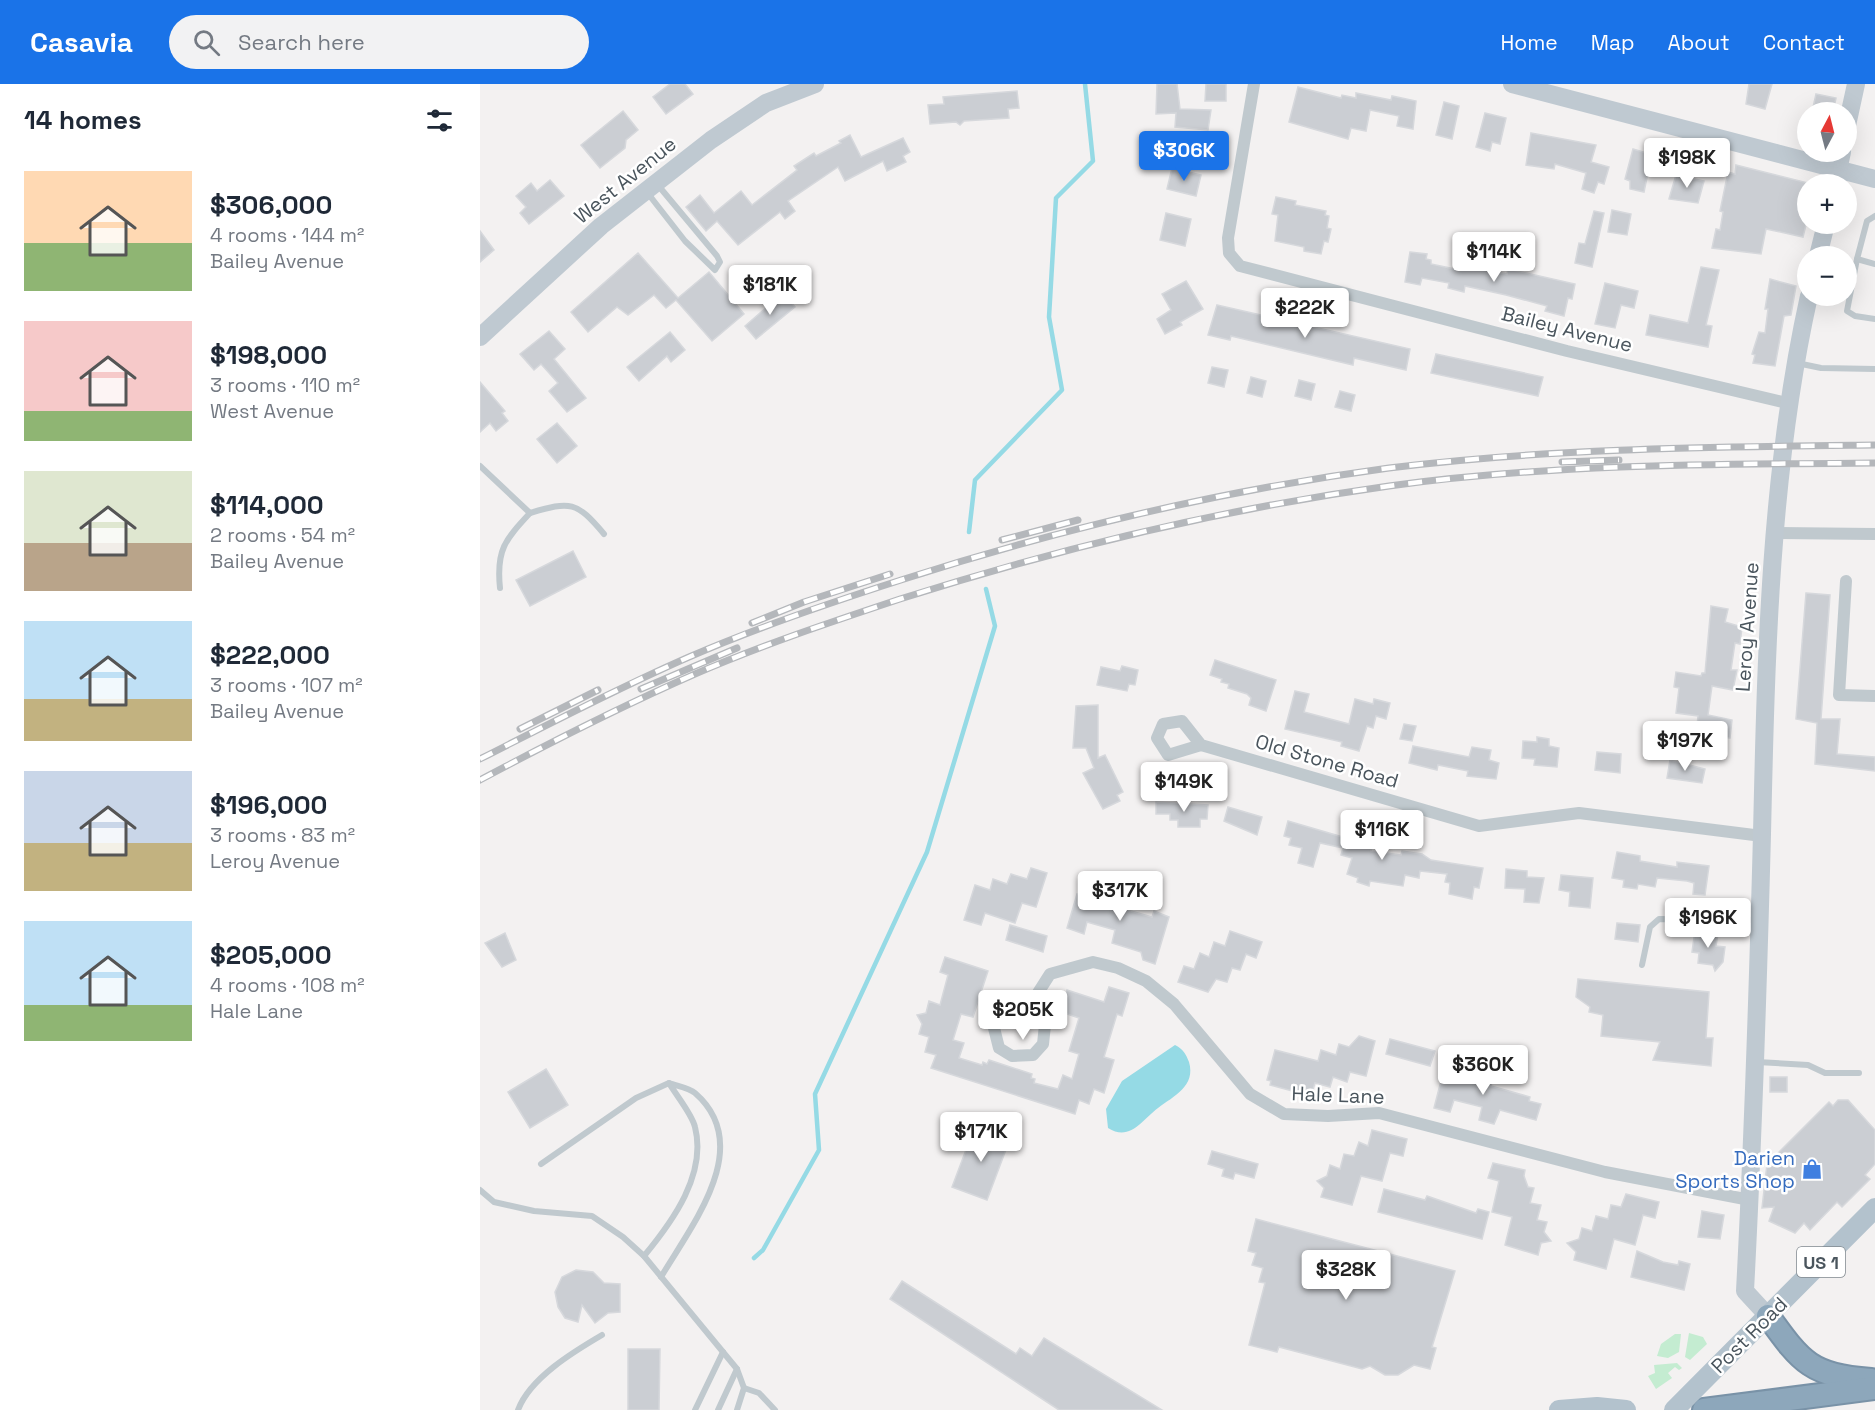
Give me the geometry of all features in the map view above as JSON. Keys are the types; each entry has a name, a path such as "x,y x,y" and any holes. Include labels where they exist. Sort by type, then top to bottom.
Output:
{"highway":[{"path":"1768,1316 1805,1363 1835,1375 1875,1380"},
{"path":"1704,1410 1875,1388"}],"main road":[{"name":"Post Road","path":"1674,1410 1875,1208"},
{"path":"1559,1410 1596,1407 1626,1410"}],"street":[{"name":"West Avenue","path":"480,337 601,226 711,140 766,103 815,84"},
{"name":"Bailey Avenue","path":"1254,84 1228,238 1229,253 1240,266 1567,351 1787,403"},
{"path":"1512,84 1875,179"},
{"path":"1852,102 1856,84"},
{"name":"Leroy Avenue","path":"1768,1316 1745,1291 1756,1062 1764,692 1787,403 1807,306"},
{"path":"1776,533 1875,534"},
{"path":"1846,581 1839,694 1875,696"},
{"name":"Old Stone Road","path":"1201,745 1479,826 1579,813 1762,836"},
{"name":"Hale Lane","path":"1029,1007 1050,974 1093,962 1118,968 1146,981 1174,1004 1250,1094 1284,1114 1328,1116 1378,1113 1605,1172 1750,1200"},
{"path":"1005,1007 1029,1007 1045,1025 1043,1044 1033,1055 1012,1056 999,1048 994,1028 1005,1007"}],"lane":[{"path":"651,187 717,256 720,262 715,270 685,241 651,187"},
{"path":"1875,216 1867,221 1857,259 1875,264"},
{"path":"1848,306 1847,311 1855,316 1875,319"},
{"path":"1797,363 1821,368 1875,369"},
{"path":"480,466 530,513"},
{"path":"500,588 498,562 511,533 530,513 561,504 586,512 604,534"},
{"path":"1642,965 1650,927 1659,919 1759,920"},
{"path":"1756,1062 1808,1065 1825,1073 1858,1073"},
{"path":"644,1256 684,1199 695,1171 698,1144 694,1124 669,1083"},
{"path":"541,1164 636,1098 669,1083 694,1092 715,1117 719,1144 717,1176 706,1204 661,1277"},
{"path":"480,1190 494,1202 534,1211 592,1216 644,1256 737,1369 744,1388 737,1410"},
{"path":"518,1410 522,1401 538,1381 602,1335"},
{"path":"695,1410 723,1352"},
{"path":"718,1410 737,1369"},
{"path":"744,1388 759,1393 775,1410"}],"green space":[{"path":"1689,1333 1703,1337 1707,1344 1690,1360 1685,1357"},
{"path":"1675,1334 1681,1334 1679,1352 1668,1358 1657,1356 1661,1344"},
{"path":"1677,1363 1682,1368 1679,1370 1675,1367 1668,1373 1672,1378 1656,1389 1648,1376 1655,1373 1654,1365"}],"water":[{"path":"1175,1045 1184,1052 1189,1062 1189,1078 1182,1090 1135,1128 1116,1132 1108,1128 1106,1109 1122,1081"}],"building":[{"path":"670,84 685,84 693,94 666,114 653,97"},
{"path":"1157,84 1177,84 1180,109 1211,110 1208,130 1175,127 1176,113 1156,114"},
{"path":"1206,84 1226,84 1226,101 1205,101"},
{"path":"1749,84 1772,84 1765,109 1746,104"},
{"path":"1298,87 1341,98 1342,95 1356,98 1356,93 1391,100 1392,96 1416,101 1413,129 1397,126 1399,116 1370,110 1366,131 1351,128 1348,139 1289,122"},
{"path":"1017,91 1019,108 1008,109 1009,118 964,121 960,125 956,122 930,124 928,105 944,104 943,97"},
{"path":"1816,94 1836,98 1835,102 1814,102"},
{"path":"1444,102 1459,106 1452,139 1436,135"},
{"path":"623,111 638,130 626,140 625,148 600,168 581,145"},
{"path":"1485,113 1506,118 1500,144 1492,142 1490,151 1476,147"},
{"path":"1531,133 1596,145 1591,162 1609,167 1604,184 1598,182 1594,193 1582,189 1586,173 1555,164 1554,169 1526,165"},
{"path":"850,135 861,157 903,138 910,152 903,156 906,162 887,171 883,161 845,181 838,167 788,201 795,211 785,219 780,212 738,245 717,221 706,231 686,207 700,195 714,213 741,191 752,205 797,170 794,166 814,153 816,156 841,143 839,141"},
{"path":"1633,149 1647,153 1645,167 1649,168 1644,192 1630,189 1630,181 1625,179"},
{"path":"1736,165 1797,180 1797,234 1804,234 1803,237 1766,229 1761,254 1712,248 1716,229 1720,230 1723,212 1720,211 1728,172 1735,174"},
{"path":"1172,168 1201,175 1196,196 1167,189"},
{"path":"1676,175 1704,181 1698,203 1669,199"},
{"path":"550,180 564,196 529,224 520,213 526,207 516,196 531,183 537,191"},
{"path":"1276,197 1296,201 1295,205 1326,211 1325,215 1329,216 1327,228 1331,229 1328,242 1324,241 1321,254 1304,251 1304,247 1275,241 1278,215 1272,214"},
{"path":"1612,210 1631,214 1627,235 1608,232"},
{"path":"1594,211 1604,213 1592,267 1575,263 1579,243 1585,244"},
{"path":"1166,213 1191,219 1185,246 1160,240"},
{"path":"480,231 494,250 480,262"},
{"path":"1410,252 1427,254 1426,259 1431,260 1431,264 1455,269 1456,264 1507,274 1508,269 1575,284 1572,299 1568,298 1564,316 1545,311 1547,306 1465,286 1464,292 1448,288 1449,283 1422,278 1420,285 1405,282"},
{"path":"638,253 678,298 709,272 744,314 712,341 676,300 666,308 654,295 628,315 617,307 588,332 571,312"},
{"path":"1701,267 1719,270 1706,325 1712,326 1708,347 1646,335 1650,315 1688,323"},
{"path":"1770,279 1796,286 1791,315 1784,316 1775,366 1753,363 1755,355 1752,354 1759,332 1765,333 1768,309 1765,309"},
{"path":"1186,281 1203,309 1180,322 1182,325 1165,334 1157,319 1171,310 1162,294"},
{"path":"1605,283 1638,291 1634,308 1621,305 1615,328 1595,324"},
{"path":"783,293 795,307 756,339 745,326"},
{"path":"1217,305 1410,349 1406,370 1354,358 1353,365 1231,336 1230,340 1208,335"},
{"path":"549,331 565,349 554,359 586,398 567,412 549,391 558,383 541,364 534,370 520,354"},
{"path":"670,332 685,350 671,362 667,356 639,381 627,367"},
{"path":"1436,354 1543,377 1538,396 1431,373"},
{"path":"1212,367 1228,370 1224,387 1208,383"},
{"path":"1251,377 1266,381 1262,397 1247,393"},
{"path":"1299,380 1315,384 1311,400 1295,396"},
{"path":"480,382 505,411 502,413 508,421 496,431 490,423 480,432"},
{"path":"1340,391 1355,395 1351,411 1335,407"},
{"path":"557,423 577,446 557,463 537,439"},
{"path":"573,551 586,577 530,606 516,580"},
{"path":"1806,593 1830,595 1821,719 1840,719 1837,754 1875,757 1875,771 1815,764 1817,723 1796,719"},
{"path":"1711,606 1728,609 1725,622 1742,627 1740,644 1735,643 1731,670 1737,670 1733,690 1712,686 1708,715 1732,720 1730,738 1696,735 1698,716 1676,713 1679,688 1674,687 1676,672 1701,676 1705,673"},
{"path":"1215,660 1276,680 1266,711 1249,705 1251,698 1247,694 1228,688 1229,684 1210,675"},
{"path":"1122,666 1138,670 1135,685 1129,684 1127,691 1097,685 1101,667 1120,671"},
{"path":"1295,691 1309,694 1304,712 1349,724 1355,699 1373,704 1374,699 1390,703 1386,719 1376,716 1373,728 1367,726 1359,751 1341,746 1342,742 1285,729"},
{"path":"1098,705 1098,758 1105,755 1123,792 1117,795 1120,801 1103,809 1083,773 1094,768 1086,748 1073,748 1076,706"},
{"path":"1404,724 1416,726 1412,741 1400,739"},
{"path":"1537,737 1549,739 1549,746 1559,748 1557,767 1534,765 1535,759 1522,758 1523,741 1537,742"},
{"path":"1413,746 1469,757 1472,747 1491,750 1489,760 1499,763 1496,779 1467,776 1468,771 1438,765 1437,770 1409,763"},
{"path":"1597,752 1621,754 1620,773 1595,770"},
{"path":"1670,760 1705,769 1702,783 1667,778"},
{"path":"1156,802 1208,805 1207,819 1200,819 1200,827 1178,827 1178,820 1170,820 1170,814 1156,814"},
{"path":"1228,807 1262,817 1257,835 1224,821"},
{"path":"1288,821 1353,840 1355,834 1367,838 1366,843 1373,845 1371,851 1401,855 1402,851 1422,854 1431,860 1483,868 1479,888 1474,887 1472,899 1449,894 1450,883 1445,882 1447,874 1420,871 1419,878 1405,875 1403,886 1370,881 1369,886 1357,882 1358,878 1347,874 1352,858 1341,855 1343,848 1320,843 1313,867 1298,863 1302,848 1289,845 1291,838 1284,836"},
{"path":"1617,852 1640,856 1640,861 1677,867 1677,862 1709,866 1705,895 1693,894 1694,883 1657,878 1655,887 1638,884 1637,889 1623,887 1624,880 1612,878"},
{"path":"1031,868 1047,873 1036,907 1022,903 1015,923 985,913 981,925 964,920 975,885 990,890 993,879 1007,884 1011,874 1027,879"},
{"path":"1506,869 1527,871 1527,877 1544,878 1539,903 1524,902 1525,889 1505,888"},
{"path":"1561,875 1593,878 1590,908 1569,906 1570,892 1559,890"},
{"path":"1114,885 1117,895 1128,899 1124,909 1152,917 1154,911 1169,917 1155,964 1143,960 1141,952 1112,943 1115,930 1087,922 1084,934 1067,928 1077,894 1092,899 1095,889 1105,892"},
{"path":"1617,923 1640,925 1638,942 1615,939"},
{"path":"1010,925 1047,936 1043,952 1006,940"},
{"path":"1695,930 1718,934 1716,946 1725,947 1723,962 1715,971 1713,965 1698,963 1699,953 1692,952"},
{"path":"1230,931 1262,942 1256,958 1246,954 1240,970 1232,968 1227,982 1216,979 1208,992 1178,982 1184,966 1194,969 1200,953 1209,957 1214,942 1225,946"},
{"path":"505,933 516,960 502,967 485,943"},
{"path":"945,957 988,971 973,1017 961,1014 953,1040 964,1043 959,1058 982,1065 983,1062 987,1064 989,1060 1032,1074 1031,1078 1035,1079 1034,1083 1058,1089 1063,1075 1072,1079 1079,1054 1069,1051 1079,1018 1061,1012 1067,990 1104,1002 1109,987 1129,993 1122,1016 1117,1014 1104,1057 1114,1060 1104,1093 1094,1089 1089,1104 1079,1100 1075,1114 931,1068 936,1055 925,1052 929,1037 919,1034 922,1024 917,1015 926,1013 929,1001 940,1005 948,975 940,972"},
{"path":"1578,979 1709,992 1706,1038 1713,1038 1711,1066 1653,1060 1660,1042 1601,1036 1603,1015 1589,1012 1590,1007 1576,997"},
{"path":"1359,1036 1375,1041 1366,1076 1350,1072 1347,1082 1333,1077 1330,1087 1315,1083 1311,1096 1270,1085 1271,1081 1267,1080 1275,1050 1318,1061 1321,1050 1336,1055 1339,1044 1349,1047"},
{"path":"1390,1039 1435,1051 1430,1066 1386,1054"},
{"path":"1479,1063 1483,1073 1493,1076 1491,1086 1530,1097 1529,1101 1541,1104 1536,1120 1500,1110 1494,1124 1479,1120 1482,1107 1454,1100 1450,1112 1434,1108 1443,1073 1457,1077 1460,1067 1471,1070"},
{"path":"546,1069 568,1105 530,1128 508,1092"},
{"path":"1770,1077 1787,1077 1787,1092 1770,1092"},
{"path":"1838,1100 1848,1100 1875,1130 1875,1164 1865,1175 1870,1179 1842,1207 1837,1202 1810,1230 1804,1223 1795,1233 1769,1221 1774,1207 1762,1208 1767,1164 1829,1102 1833,1106"},
{"path":"975,1126 1010,1139 987,1200 952,1187"},
{"path":"1372,1130 1407,1139 1403,1156 1390,1153 1382,1181 1361,1176 1352,1205 1321,1197 1324,1188 1317,1181 1327,1176 1330,1165 1340,1169 1344,1154 1354,1156 1359,1142 1368,1146"},
{"path":"1212,1151 1258,1164 1254,1178 1235,1173 1233,1179 1222,1176 1224,1169 1208,1164"},
{"path":"1493,1163 1525,1170 1524,1176 1528,1187 1534,1188 1530,1203 1541,1205 1537,1220 1547,1222 1544,1232 1551,1241 1541,1243 1538,1255 1505,1245 1512,1217 1492,1212 1499,1181 1488,1178"},
{"path":"1384,1189 1425,1200 1427,1196 1476,1213 1478,1209 1489,1212 1482,1239 1378,1212"},
{"path":"1626,1194 1659,1202 1655,1218 1643,1215 1635,1245 1614,1239 1606,1269 1574,1260 1576,1252 1567,1243 1579,1239 1582,1228 1592,1231 1596,1216 1608,1219 1611,1205 1621,1207"},
{"path":"1702,1211 1724,1215 1720,1239 1698,1237"},
{"path":"1256,1219 1455,1271 1432,1347 1436,1348 1430,1369 1414,1365 1398,1375 1385,1375 1370,1366 1362,1369 1279,1347 1277,1352 1249,1345 1265,1283 1259,1282 1263,1268 1252,1265 1256,1253 1248,1251"},
{"path":"1637,1251 1663,1262 1678,1265 1679,1261 1690,1264 1684,1290 1631,1277"},
{"path":"576,1270 593,1272 604,1283 620,1284 620,1312 608,1313 595,1323 582,1305 578,1322 565,1318 558,1307 555,1292 562,1277"},
{"path":"902,1281 1016,1354 1020,1348 1032,1356 1044,1338 1162,1410 1059,1410 890,1299"},
{"path":"628,1349 660,1349 659,1410 628,1410"}],"waterway":[{"path":"969,532 975,480 1062,390 1049,317 1056,198 1093,161 1085,84"},
{"path":"754,1258 763,1250 819,1150 815,1094 927,852 995,626 986,589"}],"railway":[{"path":"480,759 636,681 767,626 961,561 1142,513 1327,477 1449,461 1571,452 1875,445"},
{"path":"1562,462 1619,460"},
{"path":"480,780 641,699 720,663 771,644 960,580 1081,547 1203,518 1327,495 1510,473 1631,467 1875,463"},
{"path":"1002,540 1078,520"},
{"path":"752,623 804,602 890,574"},
{"path":"641,689 737,648"},
{"path":"520,729 598,690"}],"place":[{"name":"Darien Sports Shop","path":"1812,1169"}]}
